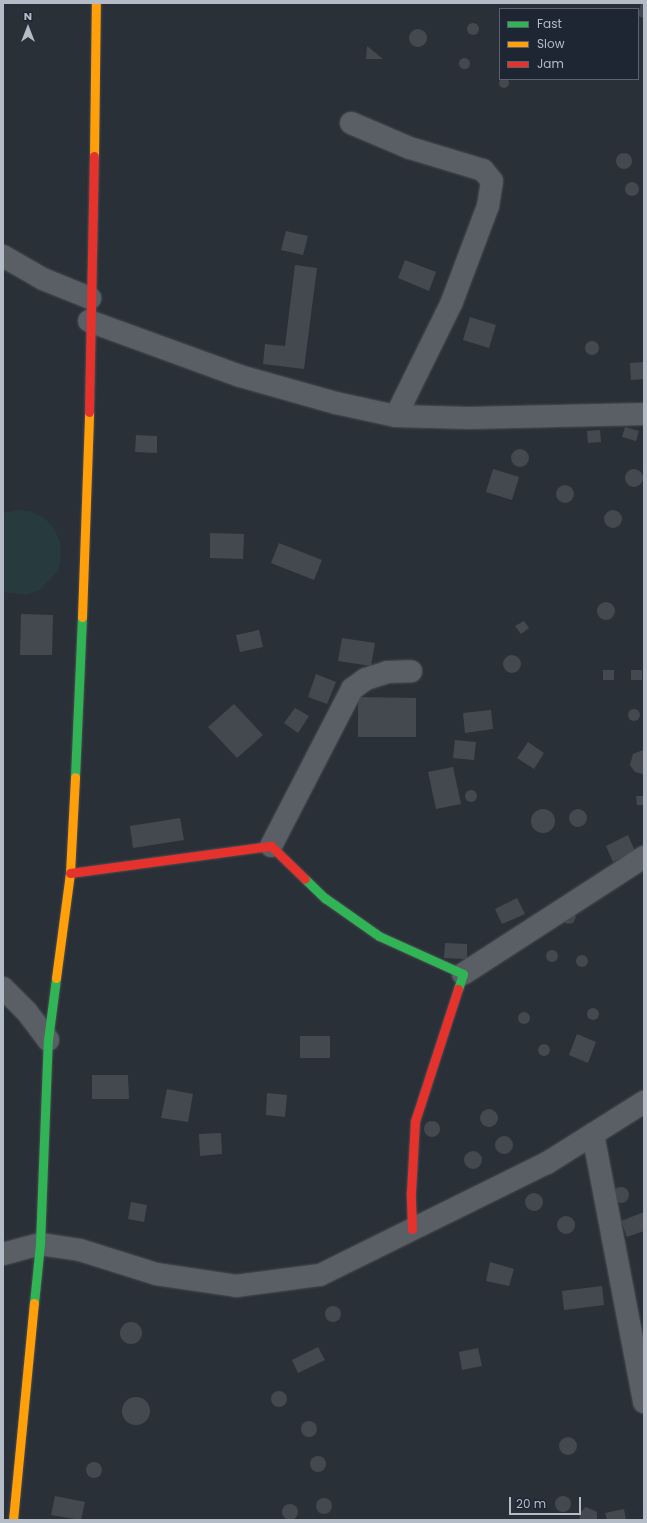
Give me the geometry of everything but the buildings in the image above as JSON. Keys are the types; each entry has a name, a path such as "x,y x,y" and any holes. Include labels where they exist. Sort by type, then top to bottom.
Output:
{"street":[{"path":"13,1520 40,1244 48,1040 70,873 88,497 89,321 96,3"},
{"path":"352,123 410,148 482,170 492,181 488,206 452,302 396,416"},
{"path":"3,256 43,279 90,298"},
{"path":"89,321 240,376 336,403 396,416 469,418 644,414"},
{"path":"271,846 352,689 366,679 386,672 411,671"},
{"path":"70,873 271,846"},
{"path":"271,846 325,898 378,936 463,974"},
{"path":"412,1229 411,1192 415,1121 463,974 644,858"},
{"path":"3,988 27,1012 48,1040"},
{"path":"3,1254 40,1244 80,1250 156,1274 236,1286 320,1275 547,1163 644,1102"},
{"path":"593,1134 644,1402"}],"shaded area":[{"path":"16,510 30,511 44,518 54,528 60,542 61,556 58,571 38,591 25,595 3,592 3,513"}],"traffic: fast":[{"path":"75,777 82,617"},
{"path":"305,879 325,898 379,936 463,974 458,989"},
{"path":"34,1303 40,1244 48,1040 56,978"}],"traffic: slow":[{"path":"94,156 96,3"},
{"path":"82,617 89,412"},
{"path":"56,978 70,873 75,777"},
{"path":"13,1520 34,1303"}],"traffic: jam":[{"path":"89,412 94,156"},
{"path":"70,873 271,846 305,879"},
{"path":"412,1229 411,1192 415,1121 458,989"}]}
